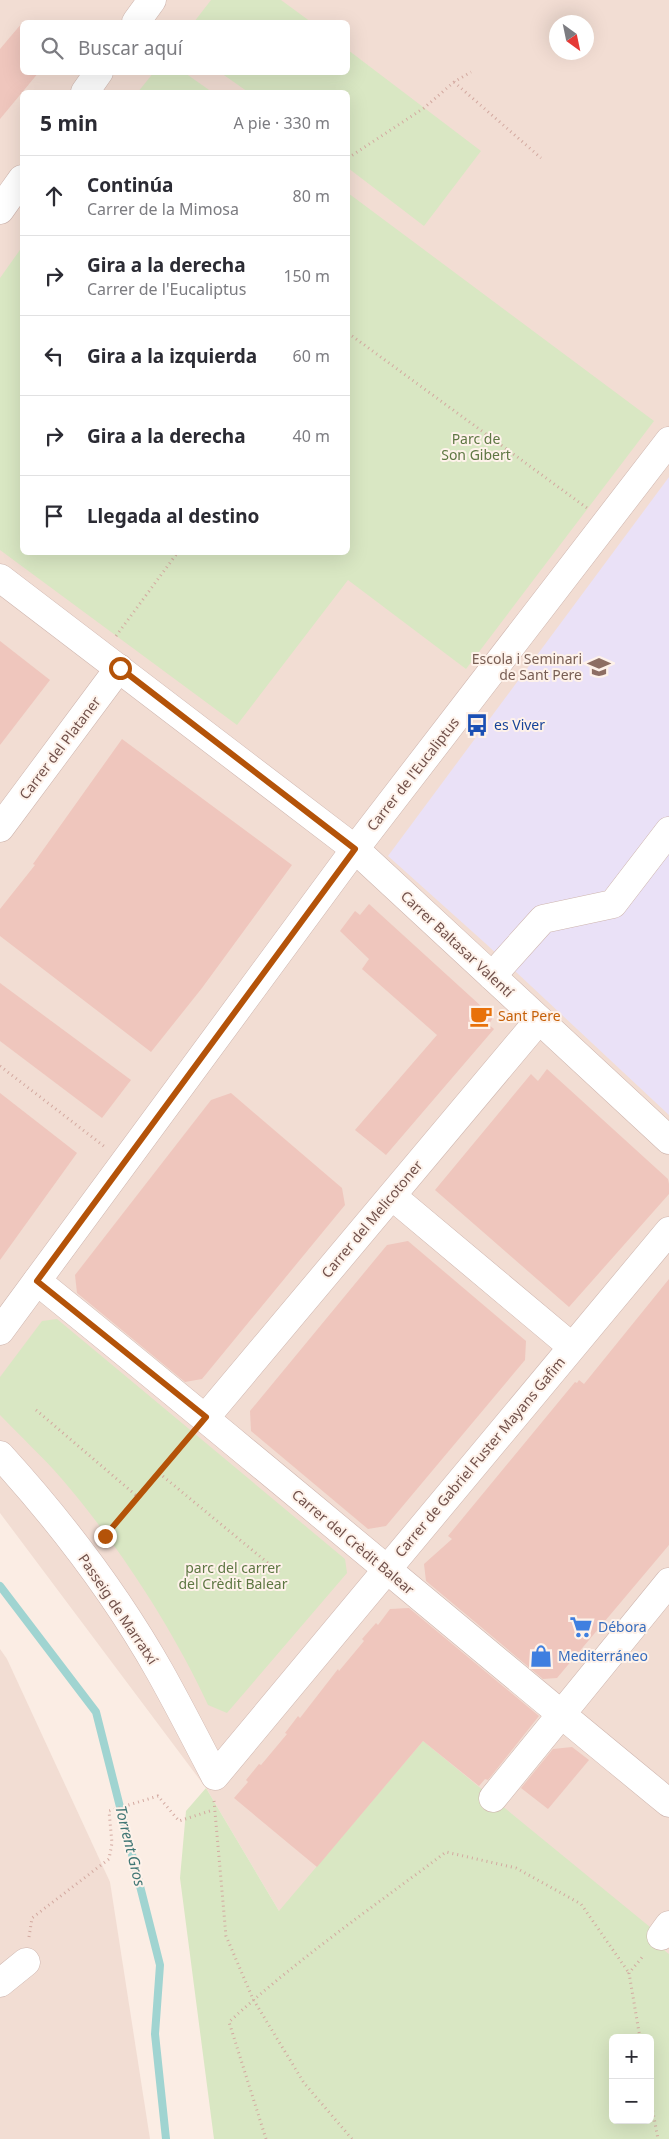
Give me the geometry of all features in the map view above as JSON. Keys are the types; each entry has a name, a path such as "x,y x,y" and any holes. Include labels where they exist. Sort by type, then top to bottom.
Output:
{"street":[{"path":"137,20 152,0"},
{"path":"86,90 97,75"},
{"path":"0,210 20,182"},
{"name":"Carrer de l'Eucaliptus","path":"0,1332 355,849 669,441"},
{"name":"Carrer Baltasar Valentí","path":"0,578 355,849 669,1140"},
{"name":"Carrer del Plataner","path":"0,828 111,661"},
{"path":"492,976 543,919 613,904 669,830"},
{"name":"Carrer del Melicotoner","path":"206,1417 539,1020"},
{"path":"392,1196 571,1346"},
{"name":"Carrer de Gabriel Fuster Mayans Gafim","path":"215,1776 571,1346 669,1232"},
{"name":"Carrer del Crèdit Balear","path":"37,1281 206,1417 386,1570 669,1803"},
{"name":"Passeig de Marratxí","path":"0,1456 62,1528 85,1559 160,1671 215,1776"},
{"path":"493,1798 669,1582"},
{"path":"0,1983 26,1962"}],"path":[{"path":"350,157 424,108 454,82 471,72"},
{"path":"454,82 542,158"},
{"path":"350,334 608,522"},
{"path":"111,661 176,555"},
{"path":"0,1066 125,1162"},
{"path":"36,1410 138,1497"},
{"path":"85,1559 206,1417"},
{"path":"159,1473 280,1573"},
{"path":"215,1776 213,1810 226,1936 254,1999 304,2082 352,2139"},
{"path":"26,1962 32,1918 109,1858 112,1843 109,1811 158,1796 179,1821 213,1810"},
{"path":"266,2139 229,2022 254,1999 446,1852 516,1868 581,1904 629,1973 639,2034"},
{"path":"629,1973 665,1930"},
{"path":"654,2118 658,2139"}],"shaded area":[{"path":"0,0 669,0 669,2139 264,2139 279,1911 206,1788 0,1513"},
{"name":"Escola i Seminari de Sant Pere","path":"669,477 669,1115 485,943 388,856"},
{"path":"0,1649 7,1659 110,1882 150,2139 0,2139"}],"green space":[{"path":"211,0 281,0 308,20 196,20"},
{"path":"350,52 481,151 424,226 350,170 350,90 245,90 224,75 350,75"},
{"path":"152,75 188,75 209,90 140,90"},
{"name":"Parc de Son Gibert","path":"350,194 654,421 466,669 348,580 237,725 0,550 0,278 20,250 20,555 350,555"},
{"name":"parc del carrer del Crèdit Balear","path":"57,1319 345,1559 347,1573 227,1713 208,1705 178,1646 160,1616 103,1530 54,1470 0,1415 0,1377 42,1321"},
{"path":"423,1741 661,1936 665,1951 669,1954 669,2139 214,2139 180,1878 186,1811 206,1788 279,1911"}],"building":[{"path":"20,25 20,75 37,75 24,90 20,90 20,95 0,119 0,49"},
{"path":"0,641 50,680 0,745"},
{"path":"122,739 292,865 202,988 151,1052 0,936 0,909 35,865 33,864"},
{"path":"369,904 493,1017 489,1025 494,1029 386,1155 355,1130 437,1035 362,969 369,959 340,931 355,911 360,915"},
{"path":"0,983 131,1080 102,1118 0,1041"},
{"path":"547,1069 668,1179 669,1184 669,1194 569,1307 435,1190 531,1074 538,1081"},
{"path":"0,1093 77,1153 0,1260"},
{"path":"231,1093 342,1188 345,1205 202,1379 185,1382 77,1293 75,1275 211,1100"},
{"path":"408,1241 526,1341 525,1360 386,1526 368,1529 251,1431 250,1411 387,1245"},
{"path":"669,1279 669,1545 557,1678 543,1679 426,1581 424,1564 452,1539 448,1536 575,1382 577,1383 579,1380 584,1384"},
{"path":"409,1608 539,1716 488,1780 485,1779 479,1786 423,1741 317,1867 234,1798 248,1782 246,1780 259,1764 261,1765 287,1734 285,1733 298,1716 300,1718 338,1669 339,1671 364,1641 362,1639 376,1623 378,1625 390,1609"},
{"path":"572,1747 589,1760 548,1809 521,1788 553,1749"}],"waterway":[{"name":"Torrent Gros","path":"0,1586 96,1712 160,1965 155,2034 166,2139"}],"place":[{"name":"Escola i Seminari de Sant Pere","path":"599,667"},
{"name":"es Viver","path":"477,725"},
{"name":"Sant Pere","path":"481,1016"},
{"name":"Débora","path":"581,1627"},
{"name":"Mediterráneo","path":"541,1656"}],"route":[{"path":"105,1536 206,1417 37,1281 355,849 120,668"}]}
